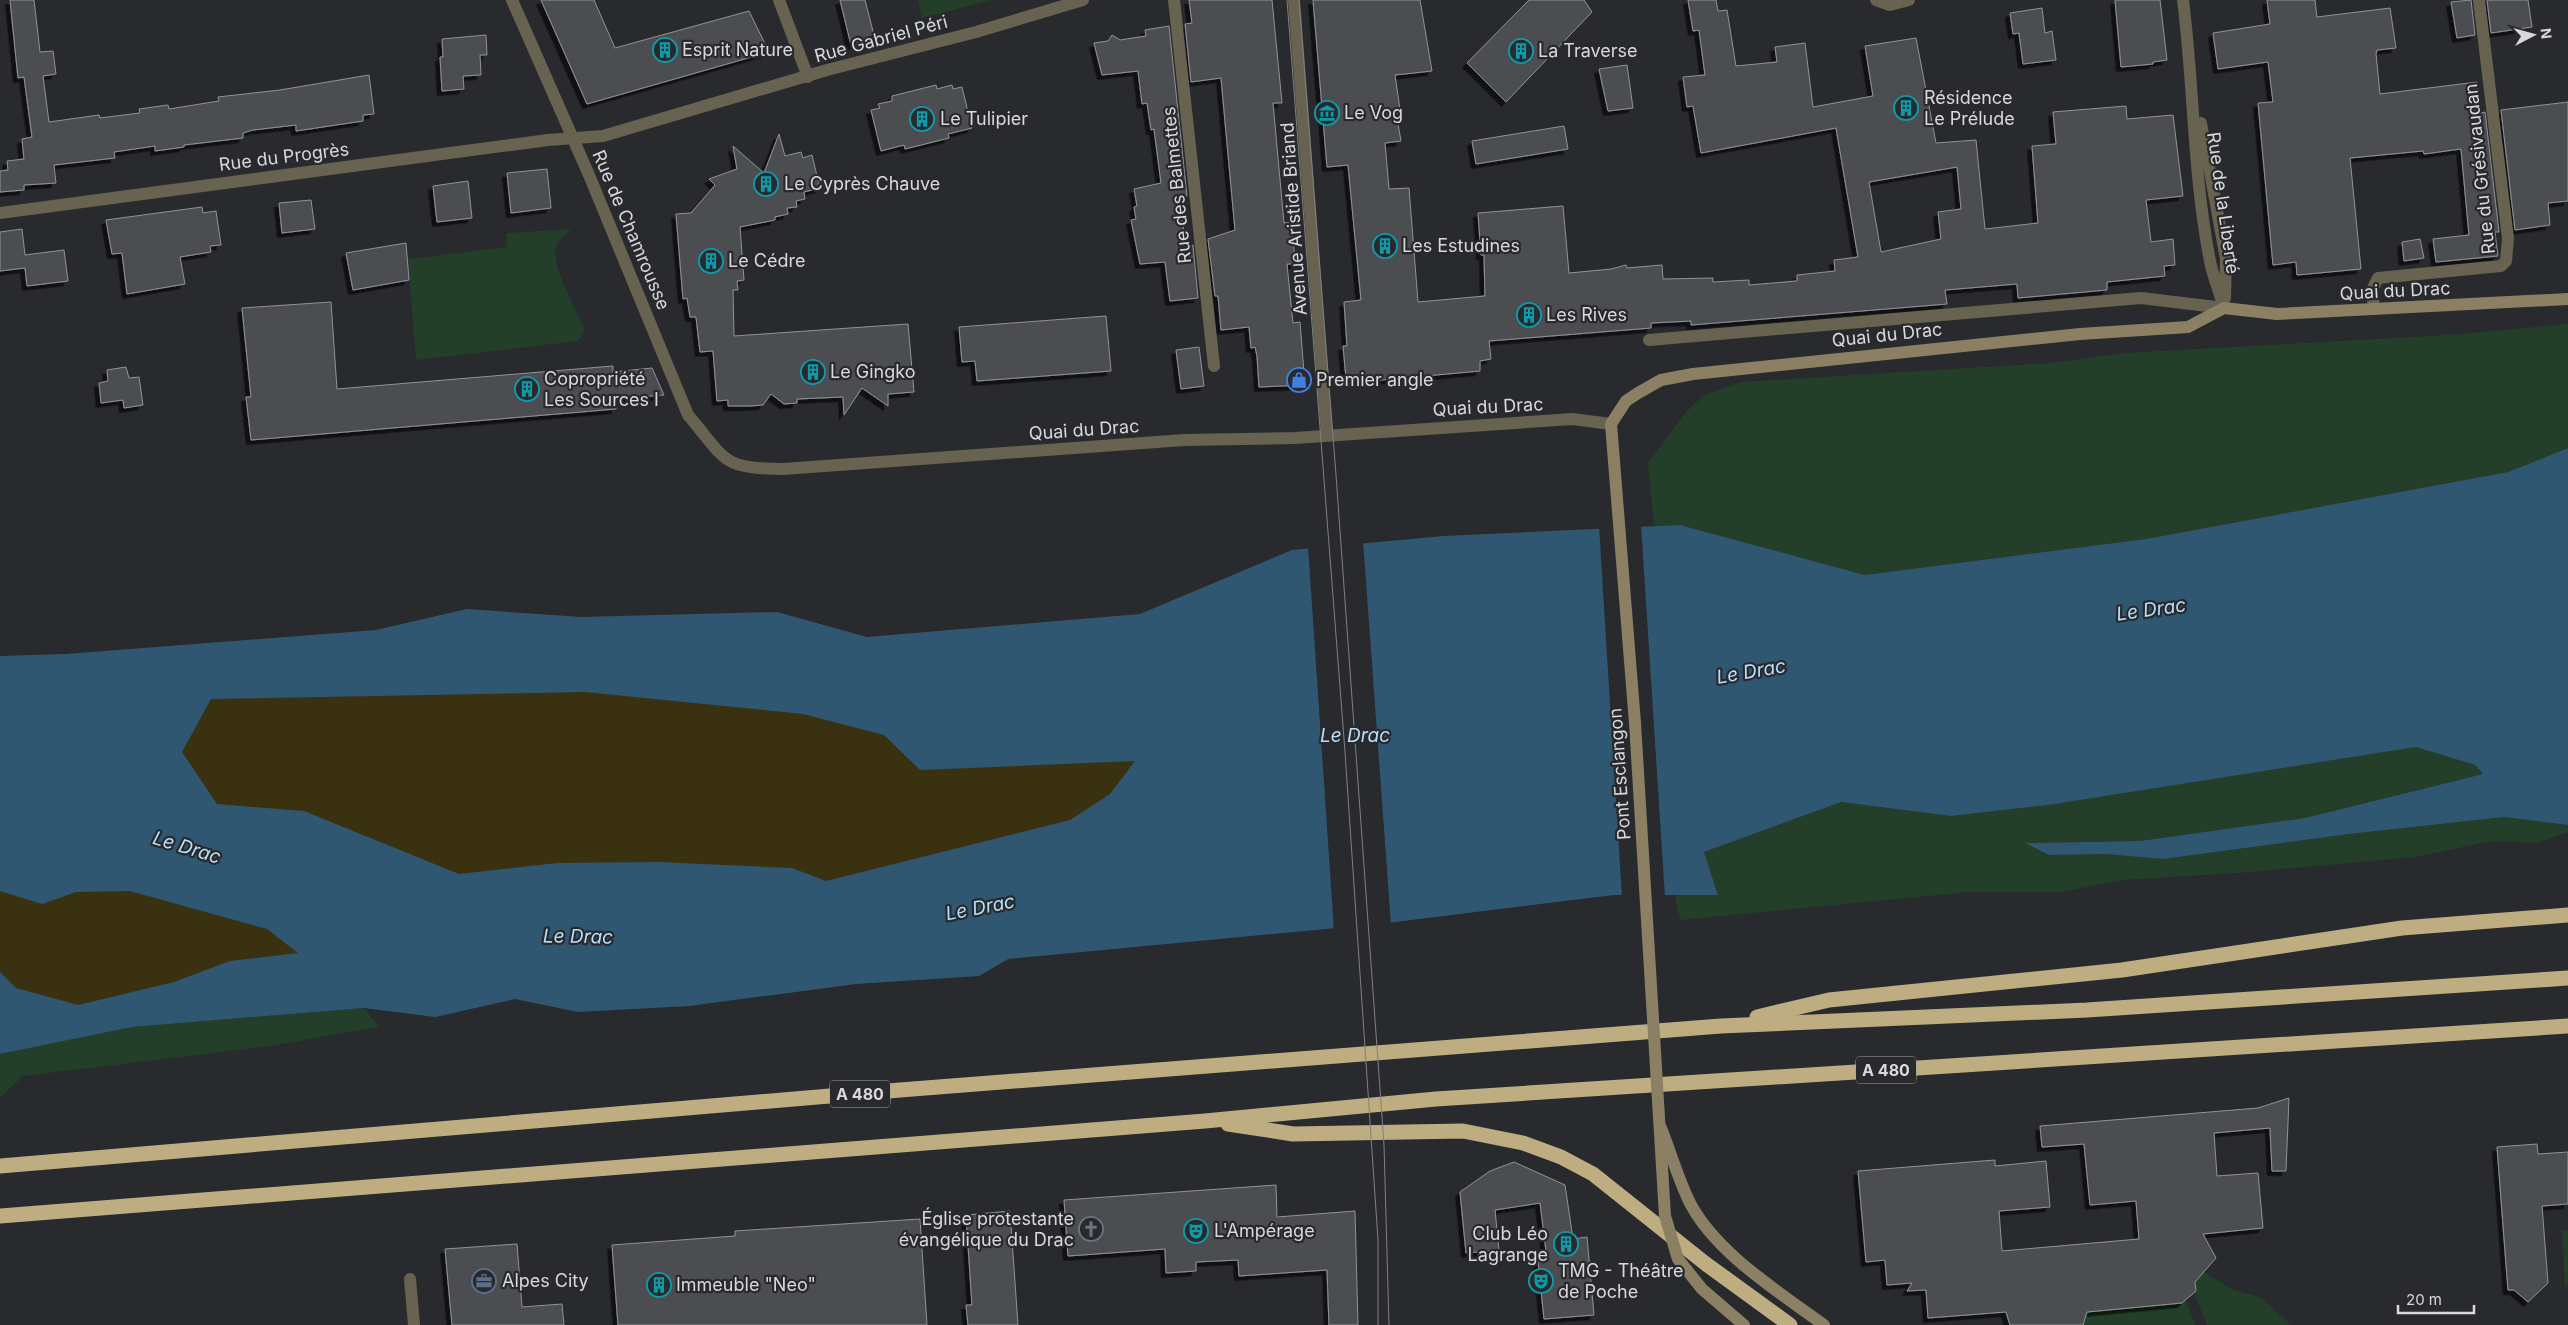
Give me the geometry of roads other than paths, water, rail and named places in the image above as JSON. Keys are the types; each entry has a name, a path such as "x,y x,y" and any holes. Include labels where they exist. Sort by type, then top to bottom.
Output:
{"highway":[{"path":"1721,1026 1829,1000 2122,970 2402,928 2568,915"},
{"name":"A 480","path":"0,1166 969,1084 1721,1026 2087,1010 2568,978"},
{"name":"A 480","path":"0,1216 1205,1121 1436,1099 2568,1026"},
{"path":"1205,1121 1293,1134 1463,1131 1523,1143 1561,1157 1593,1174 1706,1264 1790,1325"}],"street":[{"name":"Rue de Chamrousse","path":"512,0 573,137 688,414 712,445 731,464"},
{"path":"779,0 808,77"},
{"name":"Rue Gabriel Péri","path":"573,137 603,136 827,70 976,32 1083,0"},
{"name":"Rue des Balmettes","path":"1174,0 1214,366"},
{"name":"Avenue Aristide Briand","path":"1294,0 1327,435"},
{"path":"1876,0 1890,4 1909,0"},
{"name":"Rue de la Liberté","path":"2183,0 2192,75 2226,259 2224,308"},
{"name":"Rue du Grésivaudan","path":"2374,309 2372,290 2378,278 2501,266 2506,261 2508,238 2479,0"},
{"name":"Rue du Progrès","path":"0,213 573,137"},
{"name":"Quai du Drac","path":"1649,340 2141,298 2277,314 2568,299"},
{"name":"Quai du Drac","path":"731,464 750,469 783,469 1184,440 1327,435 1572,419 1611,424 1626,401 1638,393 1662,380 1693,374 2070,335 2188,327 2224,308"},
{"name":"Pont Esclangon","path":"1611,424 1616,462 1635,723 1665,1216 1678,1259 1702,1289 1744,1325"},
{"path":"1659,1124 1690,1203 1709,1230 1728,1251 1824,1325"},
{"path":"410,1279 414,1325"}],"water":[{"name":"Le Drac","path":"2568,448 2568,825 2504,817 2349,834 2163,859 2106,854 2049,855 2025,843 2140,841 2305,818 2483,774 2475,765 2416,747 2048,805 1951,816 1841,802 1704,852 1718,895 1614,895 1379,924 1008,959 979,976 856,984 689,1006 578,1012 515,999 435,1017 364,1008 132,1027 0,1054 0,972 16,988 78,1005 174,982 230,961 298,953 267,929 130,891 76,892 42,904 0,891 0,656 66,654 376,630 467,609 581,617 777,612 867,637 1140,614 1292,550 1444,536 1680,525 1865,575 2146,539 2508,472","holes":["585,692 803,714 884,735 920,770 1135,761 1110,794 1070,820 826,881 792,868 659,862 557,863 459,874 304,811 217,804 182,752 211,699"]}],"tram line":[{"path":"1287,0 1345,752 1378,1240 1378,1325"},
{"path":"1299,0 1336,475 1384,1145 1389,1325"}],"place":[{"name":"Esprit Nature","path":"665,50"},
{"name":"La Traverse","path":"1521,51"},
{"name":"Résidence Le Prélude","path":"1906,108"},
{"name":"Le Vog","path":"1327,113"},
{"name":"Le Tulipier","path":"922,119"},
{"name":"Le Cyprès Chauve","path":"766,184"},
{"name":"Les Estudines","path":"1385,246"},
{"name":"Le Cédre","path":"711,261"},
{"name":"Les Rives","path":"1529,315"},
{"name":"Le Gingko","path":"813,372"},
{"name":"Premier angle","path":"1299,380"},
{"name":"Copropriété Les Sources I","path":"527,389"},
{"name":"Église protestante évangélique du Drac","path":"1091,1229"},
{"name":"L'Ampérage","path":"1196,1231"},
{"name":"Club Léo Lagrange","path":"1566,1244"},
{"name":"Alpes City","path":"484,1281"},
{"name":"TMG - Théâtre de Poche","path":"1541,1281"},
{"name":"Immeuble \"Neo\"","path":"659,1285"}]}
